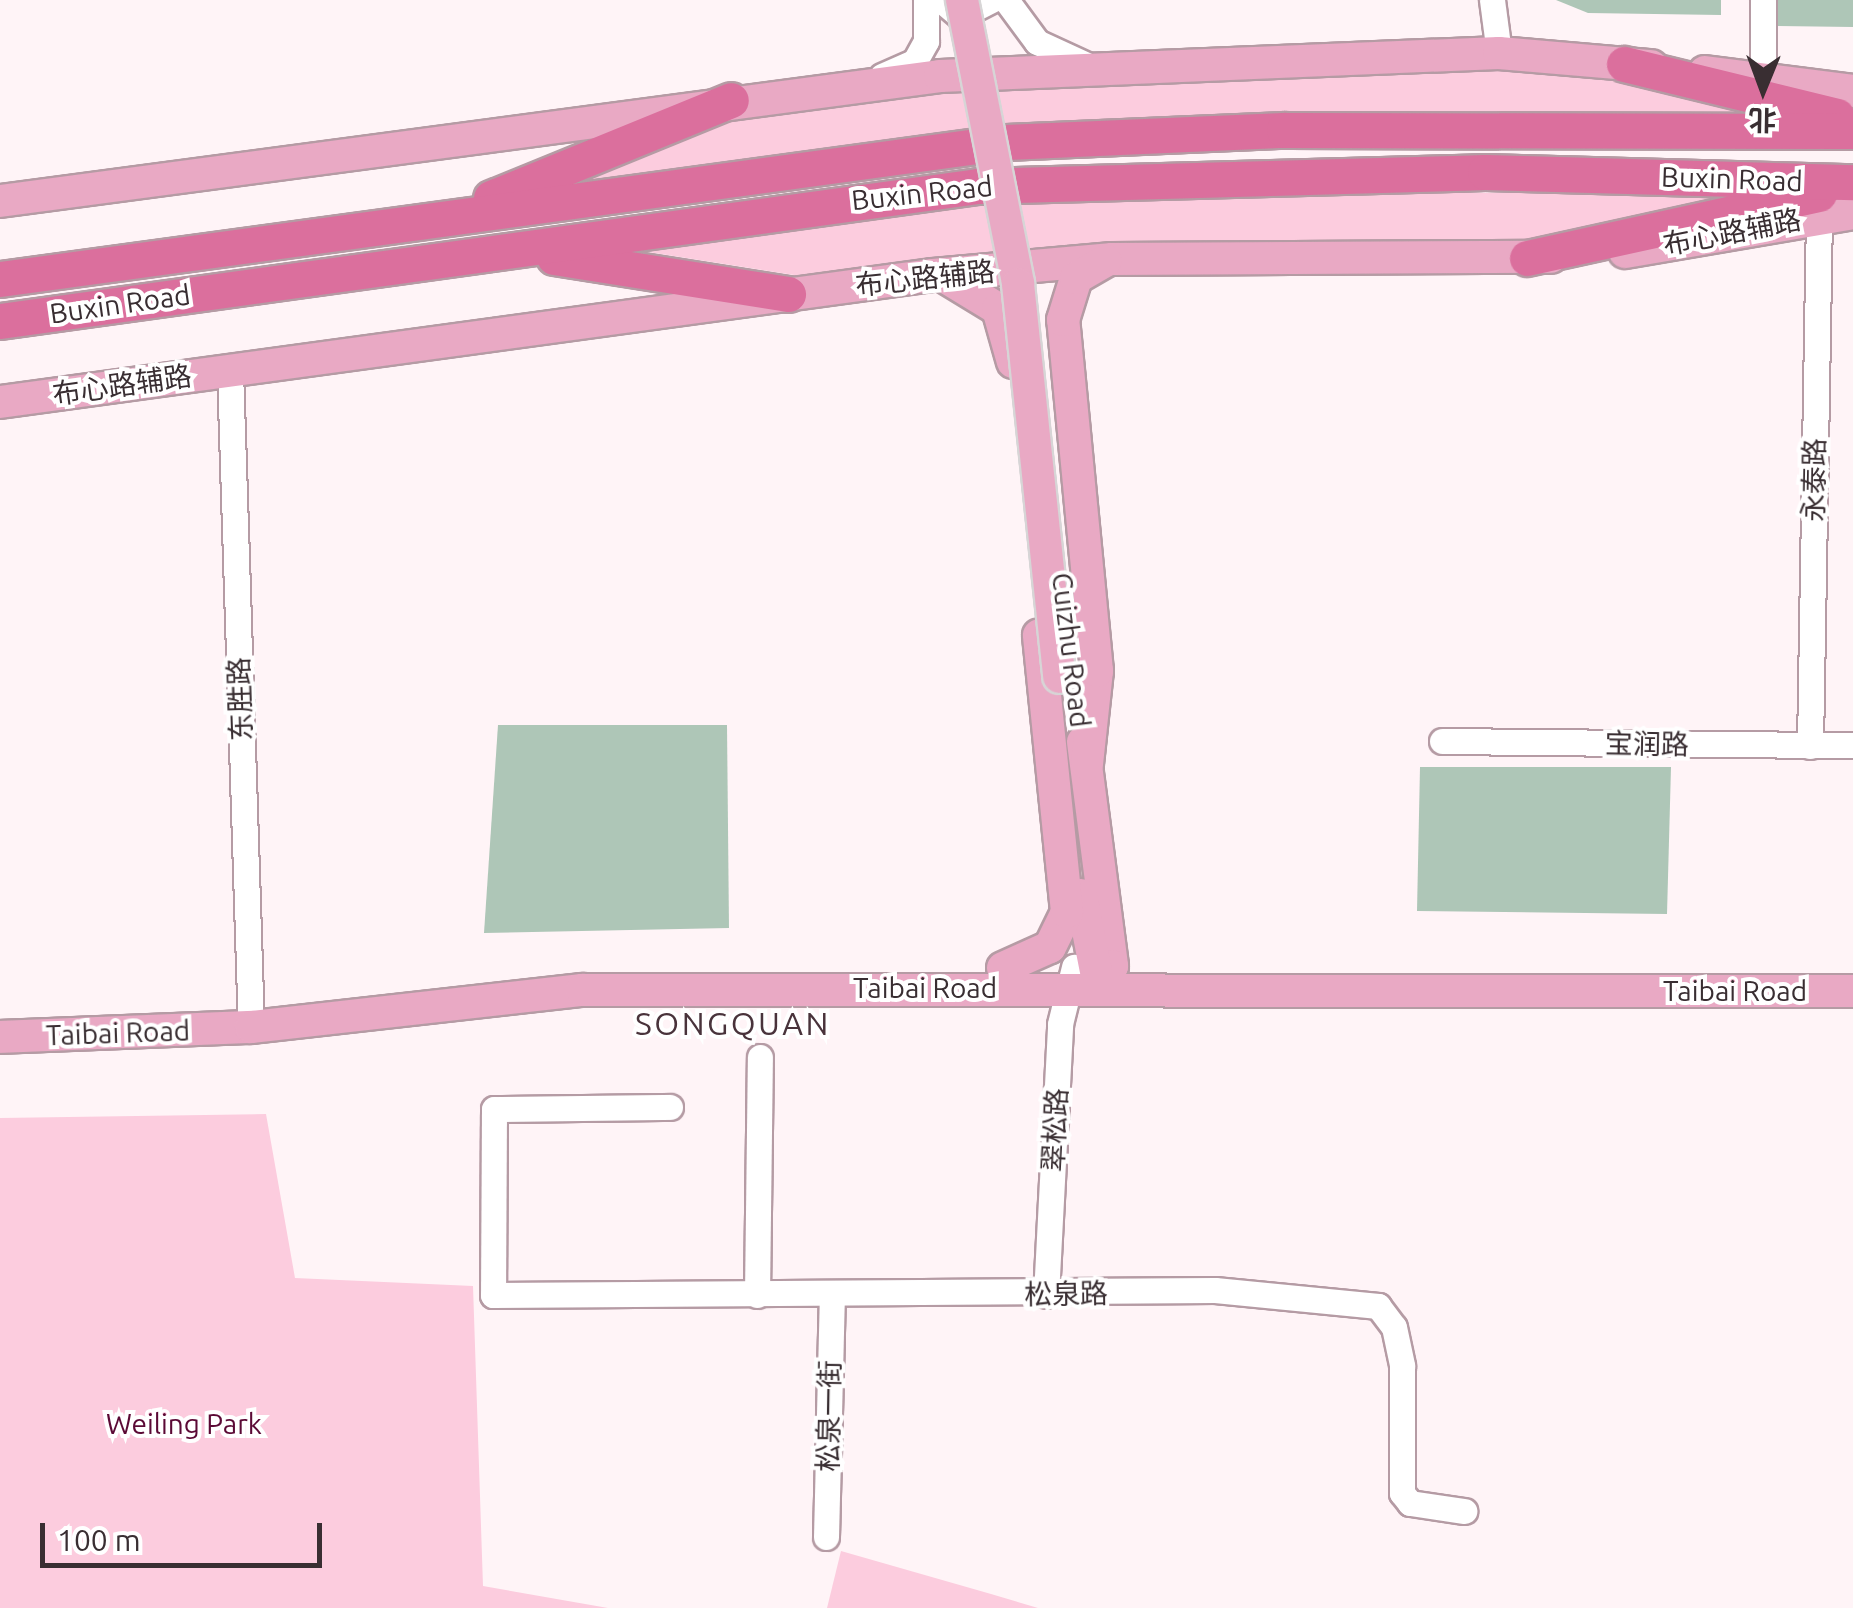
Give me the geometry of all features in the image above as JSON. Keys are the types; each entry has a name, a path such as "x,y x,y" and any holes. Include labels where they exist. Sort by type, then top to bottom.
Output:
{"highway":[{"path":"1624,64 1853,118"},
{"path":"444,216 731,100"},
{"name":"Buxin Road","path":"0,279 444,216 1108,134 1853,131"},
{"name":"Buxin Road","path":"0,322 818,204 1143,174 1853,185"},
{"path":"1527,258 1853,185"},
{"path":"473,253 608,260 788,294"}],"main road":[{"name":"Cuizhu Road","path":"962,0 1016,268 1065,676 1086,764 1088,975"},
{"name":"Cuizhu Road","path":"977,0 1031,276 1088,975"},
{"path":"0,201 868,82 1087,66 1499,53 1763,78 1853,91"},
{"name":"布心路辅路","path":"0,402 933,275 1112,259 1527,258 1612,254 1819,215 1853,213"},
{"path":"1086,764 1097,670 1063,320 1076,278 1112,259"},
{"path":"933,275 982,294 1010,337"},
{"path":"1047,719 1010,337 1013,315 1028,303 1053,304 1063,320"},
{"name":"Cuizhu Road","path":"1003,968 1037,958 1066,923 1047,719 1065,676"},
{"name":"Taibai Road","path":"0,1018 250,1017 540,974 1003,968 1088,975 1853,991"},
{"name":"Taibai Road","path":"0,1038 556,991 1088,975 1853,970"}],"street":[{"path":"868,82 915,62 926,41 926,0"},
{"path":"941,0 960,16 992,0"},
{"path":"1006,0 1037,42 1087,66"},
{"path":"1492,0 1499,53"},
{"path":"1763,0 1763,78"},
{"name":"永泰路","path":"1810,746 1819,215"},
{"name":"东胜路","path":"230,371 250,1017"},
{"name":"宝润路","path":"1442,741 1853,745"},
{"name":"翠松路","path":"1046,1294 1088,975"},
{"path":"757,1296 760,1057"},
{"name":"松泉路","path":"670,1106 494,1110 493,1294 757,1296 1215,1290 1378,1306 1402,1366 1402,1494 1410,1503 1464,1511"},
{"name":"松泉一街","path":"826,1537 832,1295"}],"green space":[{"path":"1521,69 1628,78 1787,117 976,133 546,186 740,105 1051,76"},
{"path":"1236,191 1788,195 1525,247 1086,245 807,277 629,249 1043,197"},
{"name":"Weiling Park","path":"266,1114 295,1278 473,1286 483,1586 608,1608 0,1608 0,1118"},
{"path":"841,1551 991,1594 1038,1608 827,1608"}],"building":[{"path":"1556,0 1721,0 1721,15 1588,13"},
{"path":"1777,0 1853,0 1853,27 1776,26"},
{"path":"498,725 727,725 729,928 484,933"},
{"path":"1420,767 1671,767 1667,914 1417,911"}],"district":[{"name":"SONGQUAN","path":"733,1023"}]}
